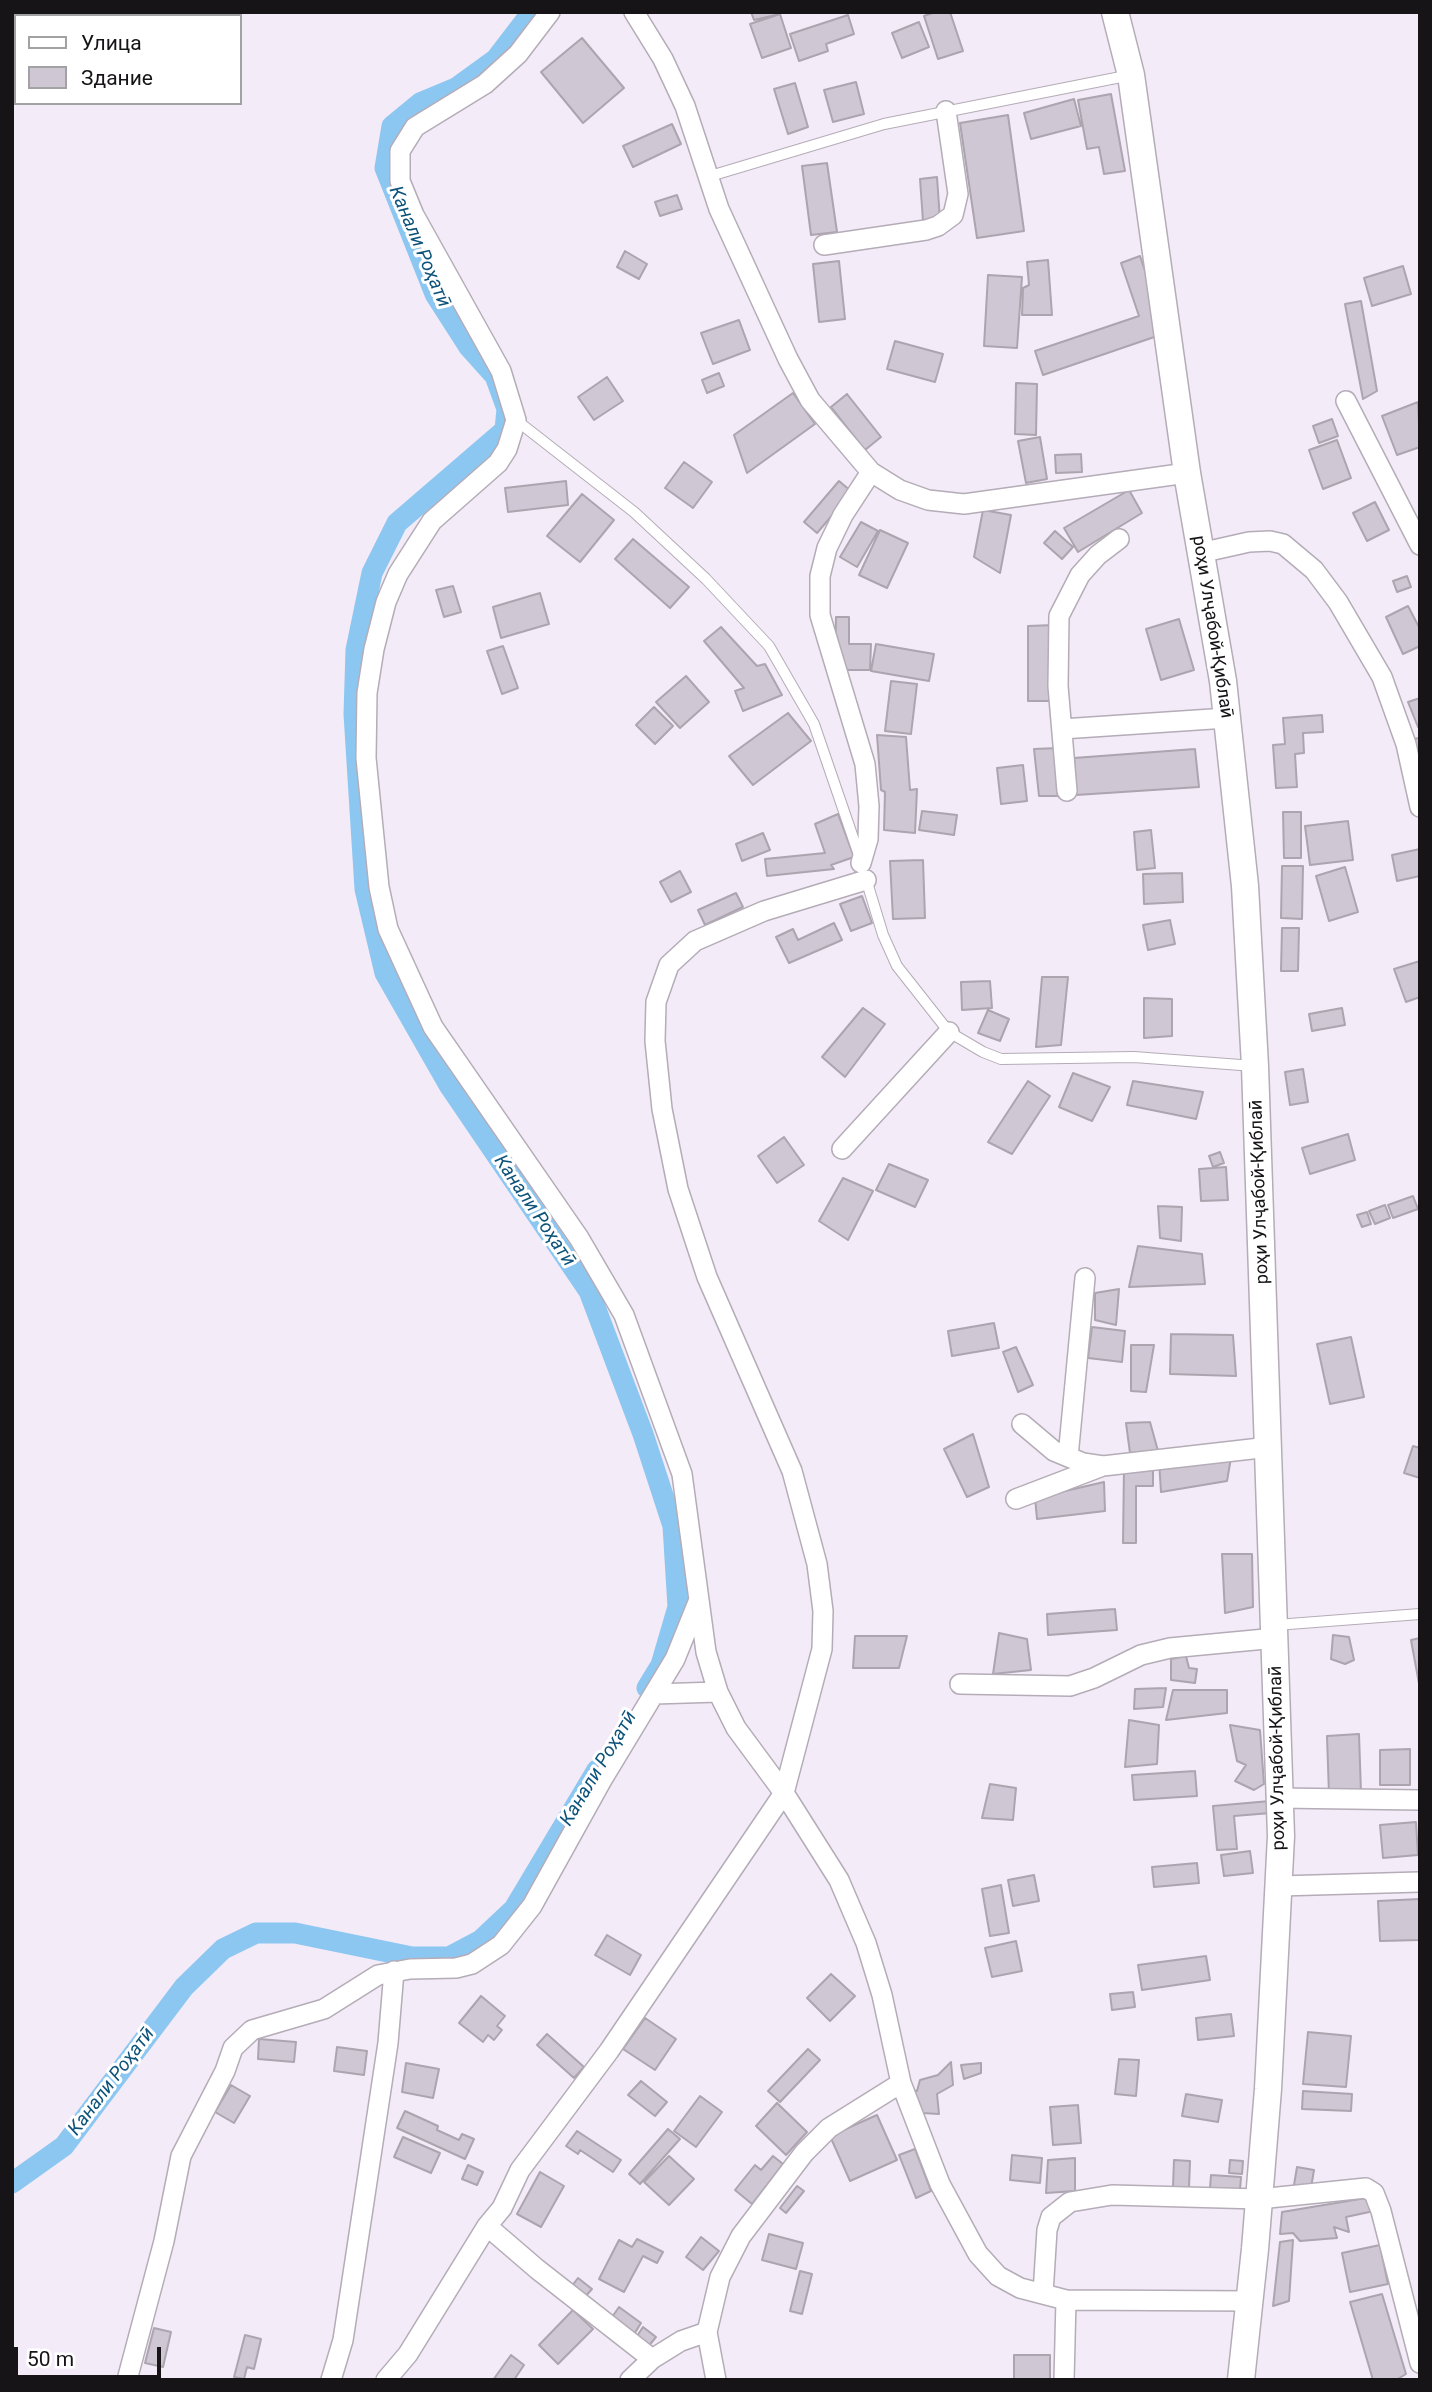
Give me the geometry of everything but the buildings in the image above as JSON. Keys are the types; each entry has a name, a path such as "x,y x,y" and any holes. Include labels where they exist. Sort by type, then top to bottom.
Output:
{"street":[{"path":"550,12 518,54 485,84 415,127 400,151 400,181 414,215 501,372 516,421 507,449 498,463 432,521 398,574 387,602 367,692 366,758 379,887 388,929 433,1027 579,1238 624,1315 682,1474 710,1670 718,1692 736,1728 783,1793 839,1880 866,1943 885,2005 901,2083 940,2184 978,2255 998,2276 1020,2288 1066,2300 1250,2301"},
{"path":"634,12 663,59 685,106 706,177 788,359 810,400 872,472 900,490 928,500 964,503 1187,473"},
{"name":"роҳи Улҷабой-Қиблаӣ","path":"1115,12 1131,75 1187,473 1227,718 1245,886 1255,1066 1276,1632 1280,1886 1259,2199 1241,2380"},
{"path":"824,245 926,230 938,226 953,215 958,194 946,111"},
{"path":"1346,401 1420,545"},
{"path":"386,2380 408,2354 487,2226 502,2208 506,2193 520,2170 609,2050 783,1793 822,1649 823,1612 817,1564 792,1471 707,1277 678,1189 662,1109 655,1041 656,1002 669,965 695,941 864,872 869,806 865,764 820,615 820,576 827,548 843,515 872,472"},
{"path":"1067,791 1057,645 1059,616 1080,575 1098,555 1119,539"},
{"path":"1200,553 1249,542 1270,541 1283,544 1314,570 1338,602 1382,677 1406,744 1420,807"},
{"path":"1062,729 1227,718"},
{"path":"842,1149 949,1032"},
{"path":"1068,1457 1085,1278"},
{"path":"1022,1424 1054,1451 1103,1466"},
{"path":"1016,1499 1103,1466 1269,1447"},
{"path":"127,2380 164,2241 181,2156 225,2071 233,2048 252,2030 324,2009 358,1985 394,1971 456,1968 472,1964 501,1945 532,1906 675,1659 699,1597"},
{"path":"960,1684 1070,1686 1094,1678 1141,1655 1276,1632"},
{"path":"653,1694 718,1692"},
{"path":"1280,1798 1420,1800"},
{"path":"1280,1886 1419,1882"},
{"path":"331,2380 343,2340 388,2043 394,1971"},
{"path":"716,2380 708,2332 720,2277 741,2236 771,2194 830,2128 901,2083"},
{"path":"1042,2294 1047,2230 1051,2217 1070,2202 1111,2195 1259,2199 1359,2187 1374,2193 1381,2211 1420,2363"},
{"path":"487,2226 652,2359"},
{"path":"1064,2380 1066,2300"},
{"path":"631,2380 652,2359 681,2341 708,2332"}],"lane":[{"path":"706,177 884,124 1131,75"},
{"path":"516,421 634,512 706,579 769,646 814,724 883,935 897,966 949,1032 965,1043 1001,1059 1134,1057 1255,1066"},
{"path":"1276,1632 1420,1614"}],"waterway":[{"name":"Канали Роҳатӣ","path":"532,12 496,59 456,88 420,103 392,126 385,168 435,294 469,347 495,376 507,409 505,430 397,523 372,573 356,650 354,714 365,889 385,973 449,1085 589,1291 643,1434 673,1526 678,1607 661,1665 647,1688"},
{"name":"Канали Роҳатӣ","path":"12,2183 64,2146 184,1987 223,1949 256,1933 295,1933 412,1957 449,1957 481,1940 514,1909 597,1770"}]}
